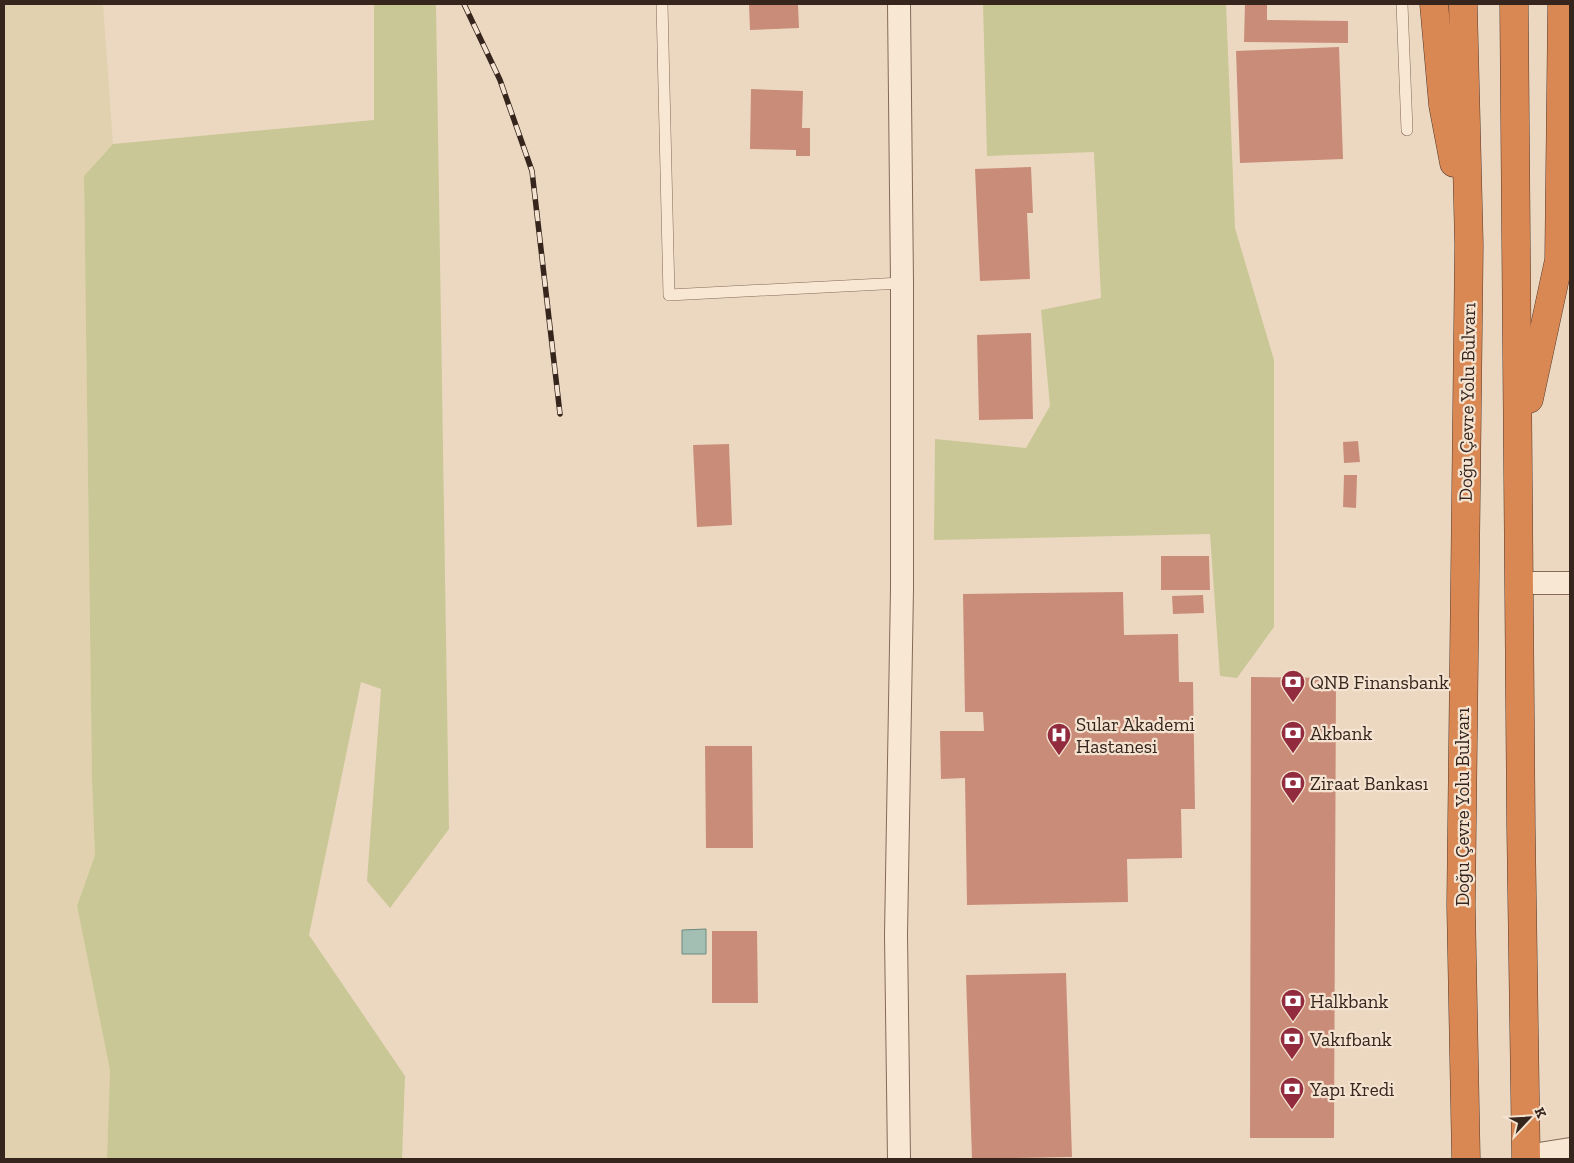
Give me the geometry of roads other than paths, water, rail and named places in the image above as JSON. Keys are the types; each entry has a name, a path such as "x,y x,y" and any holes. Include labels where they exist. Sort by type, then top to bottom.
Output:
{"highway":[{"name":"Doğu Çevre Yolu Bulvarı","path":"1434,4 1443,105 1469,245"},
{"name":"Doğu Çevre Yolu Bulvarı","path":"1464,4 1469,245 1461,905 1466,1159"},
{"path":"1514,4 1526,1158"},
{"path":"1519,450 1565,260 1562,4"}],"street":[{"path":"899,4 902,282 902,589 896,935 899,1159"},
{"path":"1519,583 1570,583"},
{"path":"1526,1158 1570,1149"}],"lane":[{"path":"662,4 669,295 902,282"},
{"path":"1402,4 1407,130"}],"railway":[{"path":"464,4 500,80 532,171 560,414"}],"place":[{"name":"QNB Finansbank","path":"1293,703"},
{"name":"Akbank","path":"1293,754"},
{"name":"Sular Akademi Hastanesi","path":"1059,756"},
{"name":"Ziraat Bankası","path":"1293,804"},
{"name":"Halkbank","path":"1293,1022"},
{"name":"Vakıfbank","path":"1292,1060"},
{"name":"Yapı Kredi","path":"1292,1110"}]}
